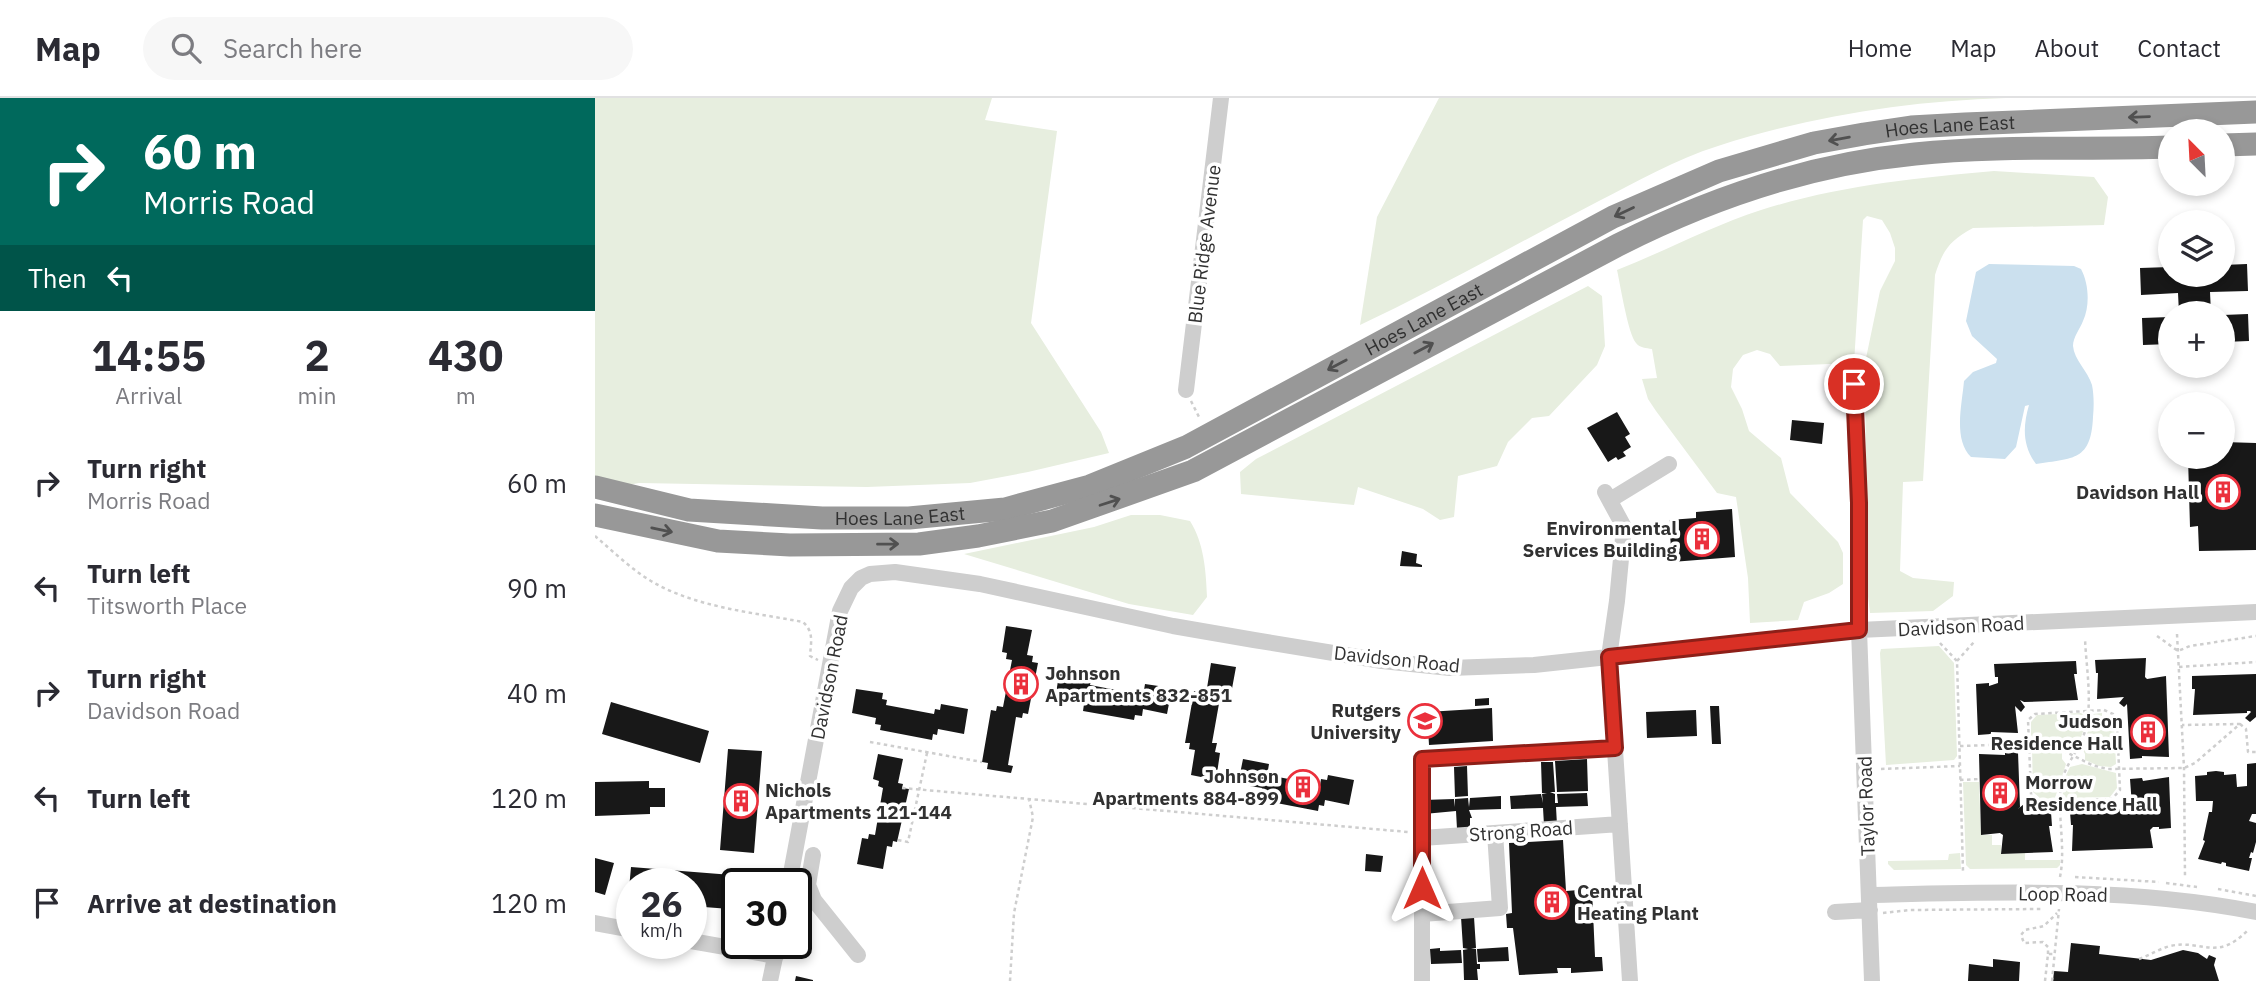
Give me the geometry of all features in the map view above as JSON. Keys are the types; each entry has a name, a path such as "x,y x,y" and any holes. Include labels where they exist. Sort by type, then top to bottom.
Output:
{"highway":[{"name":"Hoes Lane East","path":"595,487 689,510 822,518 909,518 1005,509 1090,486 1186,447 1613,217 1669,191 1753,160 1814,143 1911,127 2256,112"},
{"path":"2235,145 2256,144"},
{"name":"Hoes Lane East","path":"595,515 718,541 790,545 919,544 978,536 1052,521 1193,471 1606,251 1712,202 1820,170 1913,154 2019,148 2158,147"}],"street":[{"name":"Blue Ridge Avenue","path":"1187,390 1221,98"},
{"name":"Taylor Road","path":"1854,384 1859,503 1859,630 1872,981"},
{"path":"1629,981 1609,657 1624,527 1607,496 1669,464"},
{"name":"Davidson Road","path":"792,868 840,611 851,588 861,578 870,575 895,572 980,584 1173,626 1382,661 1450,668 1534,665 1859,630 2256,612"},
{"path":"1422,981 1422,759 1615,748"},
{"name":"Strong Road","path":"1422,836 1620,824"},
{"path":"1422,914 1500,908 1495,833"},
{"path":"813,855 808,885 814,900 858,955"},
{"name":"Loop Road","path":"1835,912 1870,907 2091,893 2188,900 2256,912"},
{"path":"595,923 616,927"},
{"path":"770,981 775,959"}],"path":[{"path":"595,536 637,571 678,595 803,622 812,637 810,656 829,667"},
{"path":"2177,634 2184,768 2185,878"},
{"path":"2178,651 2190,646 2256,635"},
{"path":"2157,636 2178,651"},
{"path":"2060,877 2063,864 2060,801 2062,781 2083,739 2088,711 2085,638"},
{"path":"1957,661 1974,642"},
{"path":"1940,643 1957,661 1963,871"},
{"path":"2179,667 2256,662"},
{"path":"2104,710 2116,718 2120,790 2112,799 2038,802 2031,794 2028,720 2035,714 2088,711 2104,710"},
{"path":"1960,746 2048,743 2092,765 2119,769 2184,768 2195,763 2240,724"},
{"path":"2182,726 2240,724 2246,729 2248,752 2256,752"},
{"path":"870,742 982,762"},
{"path":"898,840 908,842 927,753"},
{"path":"1881,769 1960,766"},
{"path":"1960,780 1980,779"},
{"path":"902,788 1422,836"},
{"path":"1010,981 1014,913 1033,817 1029,799"},
{"path":"1870,907 1910,910 2046,909"},
{"path":"2045,981 2047,947 2043,942 2037,941 2027,944 2022,941 2021,934 2025,930 2044,926 2058,911 2070,909"},
{"path":"2052,981 2058,911"},
{"path":"2139,959 2170,946 2218,948 2238,940 2247,931"},
{"path":"2048,954 2055,954"}],"green space":[{"path":"595,98 992,98 985,120 1057,131 1031,323 1101,432 1109,453 970,483 867,487 639,483 595,491"},
{"path":"1439,98 2006,98 1896,107 1824,118 1753,135 1702,151 1641,179 1360,325 1377,217"},
{"path":"1994,171 2094,177 2108,197 2104,225 1973,228 1953,242 1938,266 1935,275 1923,481 1903,482 1900,571 1913,578 1954,582 1953,596 1933,611 1870,613 1867,588 1865,363 1880,291 1895,261 1895,248 1882,220 1867,216 1863,220 1854,363 1780,366 1770,354 1757,350 1743,355 1733,369 1731,387 1749,431 1781,458 1790,493 1838,542 1843,553 1843,584 1829,593 1804,602 1798,620 1750,623 1748,578 1736,497 1717,493 1648,399 1642,379 1657,378 1652,349 1639,346 1633,338 1617,270 1725,223 1790,202 1876,184"},
{"path":"1588,286 1602,296 1605,346 1597,365 1549,416 1532,418 1508,442 1497,466 1458,476 1454,517 1440,520 1423,509 1358,487 1354,505 1241,494 1240,472 1256,459"},
{"path":"1131,515 1160,515 1190,521 1201,548 1207,597 1193,615 1129,604 964,554 1094,527"},
{"path":"1939,646 1954,663 1957,756 1954,760 1886,765 1881,649"},
{"path":"2081,713 2085,716 2084,729 2078,745 2065,748 2047,741 2035,740 2031,735 2031,722 2037,715"},
{"path":"2102,713 2102,721 2107,725 2114,725 2116,764 2111,767 2099,766 2085,760 2082,748 2090,716"},
{"path":"2035,745 2052,747 2062,752 2062,759 2066,764 2055,798 2041,799 2033,792 2032,748"},
{"path":"2082,764 2116,773 2117,788 2110,797 2063,796 2064,781 2070,767"},
{"path":"1963,782 1979,782 1981,835 1992,835 1992,845 2001,845 2001,854 2025,853 2025,860 2060,860 2060,865 2057,868 1970,869 1966,865"},
{"path":"1960,853 1961,869 1894,870 1888,864 1888,861 1948,860 1949,854"}],"water":[{"path":"1989,264 2074,266 2081,269 2086,281 2088,302 2073,346 2092,385 2094,405 2089,442 2078,455 2036,464 2028,450 2025,435 2029,405 2025,406 2016,447 2005,459 1971,457 1965,450 1960,431 1964,381 1973,372 1996,363 1997,359 1972,336 1966,321 1976,272"}],"building":[{"path":"2235,264 2247,264 2248,291 2210,292 2210,301 2178,301 2178,293 2141,295 2140,268 2158,267 2158,287 2235,287"},
{"path":"2248,314 2249,341 2235,342 2235,315"},
{"path":"2158,317 2158,344 2143,345 2142,318"},
{"path":"1617,412 1630,434 1625,437 1631,447 1623,452 1626,456 1618,460 1616,457 1608,462 1587,428"},
{"path":"1792,420 1824,423 1822,444 1790,440"},
{"name":"Davidson Hall","path":"2235,442 2256,443 2256,550 2199,551 2198,526 2190,527 2188,469 2235,469"},
{"name":"Environmental Services Building","path":"1732,509 1735,557 1672,562 1669,520 1696,518 1696,512"},
{"path":"1402,551 1417,554 1416,563 1422,567 1400,566"},
{"name":"Johnson Apartments 832-851","path":"1006,626 1032,630 1027,655 1033,656 1032,662 1038,663 1028,714 1023,713 1022,718 1016,717 1008,765 1013,766 1011,773 987,769 988,763 982,762 991,710 996,711 997,706 1003,707 1012,660 1006,659 1007,653 1002,652"},
{"name":"Judson Residence Hall","path":"2146,658 2147,679 2166,676 2169,757 2142,756 2130,759 2127,704 2124,707 2119,703 2124,697 2097,699 2098,673 2095,660"},
{"path":"2076,661 2077,674 2074,674 2078,700 2020,700 2025,707 2021,712 2015,706 2018,733 1991,732 1978,735 1976,684 1989,683 1989,686 1998,683 1994,664"},
{"path":"1211,663 1236,667 1231,694 1226,693 1225,699 1220,698 1212,743 1217,743 1215,752 1220,753 1216,780 1191,775 1195,750 1189,749 1190,743 1185,743 1194,691 1200,692 1201,687 1207,688"},
{"path":"1060,669 1086,673 1085,679 1091,680 1090,685 1137,694 1138,688 1144,690 1145,684 1172,688 1167,714 1143,709 1142,716 1135,715 1134,720 1083,711 1084,704 1077,703 1079,697 1056,693"},
{"path":"2256,674 2256,717 2250,722 2245,718 2250,711 2193,715 2195,689 2192,689 2192,676"},
{"path":"856,689 883,693 882,699 887,700 886,705 934,714 935,709 940,710 941,704 968,709 964,734 938,729 932,740 880,730 881,725 875,724 876,718 852,713"},
{"path":"1489,698 1489,705 1475,706 1475,699"},
{"path":"611,702 709,731 700,763 602,734"},
{"path":"1710,706 1719,706 1721,744 1712,744"},
{"path":"1492,708 1493,741 1429,745 1427,712"},
{"path":"1696,710 1697,736 1647,738 1646,712"},
{"name":"Nichols Apartments 121-144","path":"728,749 762,751 754,853 720,850"},
{"name":"Morrow Residence Hall","path":"2018,752 2018,809 2024,804 2029,809 2024,815 2051,812 2052,826 2049,826 2053,852 2001,854 2003,835 1981,835 1979,754 2005,755"},
{"path":"878,754 903,759 898,783 903,784 902,788 909,789 897,842 893,841 892,847 887,846 883,869 857,864 862,838 868,839 869,834 875,835 883,788 878,786 879,781 873,779"},
{"name":"Johnson Apartments 884-899","path":"1243,759 1269,764 1268,770 1274,771 1273,776 1320,785 1321,779 1327,780 1328,775 1354,780 1349,805 1325,800 1324,806 1319,805 1318,811 1266,801 1267,795 1261,794 1262,788 1238,784"},
{"path":"1587,759 1588,791 1557,792 1555,761"},
{"path":"1541,762 1553,762 1555,792 1550,792 1555,794 1555,803 1558,803 1557,794 1587,793 1588,806 1556,807 1557,825 1544,825 1543,808 1511,809 1510,796 1541,794 1543,803 1542,794 1547,794 1542,793"},
{"path":"2256,763 2256,814 2252,814 2249,821 2256,823 2256,842 2249,858 2252,858 2249,871 2226,866 2226,863 2222,862 2221,864 2198,859 2205,841 2203,840 2213,801 2196,801 2195,776 2216,771 2224,772 2224,775 2236,774 2237,787 2247,786 2247,764"},
{"path":"1467,766 1468,796 1455,797 1454,767"},
{"path":"2169,777 2171,828 2153,827 2150,830 2153,848 2072,851 2073,825 2070,812 2125,809 2122,806 2127,801 2132,806 2130,779 2142,778 2143,781"},
{"path":"649,781 649,788 665,788 665,807 650,807 650,814 595,816 595,782"},
{"path":"1501,796 1501,809 1469,810 1472,818 1470,829 1457,829 1456,811 1424,814 1423,800 1454,799 1454,807 1455,799 1468,798 1469,807 1470,798"},
{"name":"Central Heating Plant","path":"1563,840 1566,891 1592,889 1595,957 1602,957 1603,971 1571,973 1571,968 1557,968 1558,973 1519,975 1513,928 1507,928 1506,914 1512,913 1509,843"},
{"path":"1366,854 1383,856 1381,872 1365,871"},
{"path":"595,858 614,863 605,895 595,892"},
{"path":"707,873 721,874 721,908 707,907"},
{"path":"1461,917 1474,917 1476,948 1471,948 1476,949 1477,964 1480,964 1480,969 1477,969 1478,980 1464,980 1463,950 1468,949 1463,948"},
{"path":"2071,943 2100,946 2099,954 2151,960 2183,950 2198,953 2207,959 2209,955 2216,958 2214,965 2219,981 2053,981 2054,971 2068,972"},
{"path":"1508,947 1509,961 1478,962 1477,949"},
{"path":"1440,948 1440,951 1461,950 1462,963 1431,964 1430,949"},
{"path":"1993,959 2020,962 2019,981 1968,981 1969,964 1993,967"},
{"path":"796,976 813,980 813,981 795,981"}],"place":[{"name":"Davidson Hall","path":"2223,492"},
{"name":"Environmental Services Building","path":"1702,539"},
{"name":"Johnson Apartments 832-851","path":"1021,684"},
{"name":"Rutgers University","path":"1425,721"},
{"name":"Judson Residence Hall","path":"2148,732"},
{"name":"Johnson Apartments 884-899","path":"1303,787"},
{"name":"Morrow Residence Hall","path":"2000,793"},
{"name":"Nichols Apartments 121-144","path":"741,801"},
{"name":"Central Heating Plant","path":"1552,902"}],"route":[{"path":"1422,888 1422,759 1615,748 1609,657 1859,630 1859,503 1854,384"}]}
